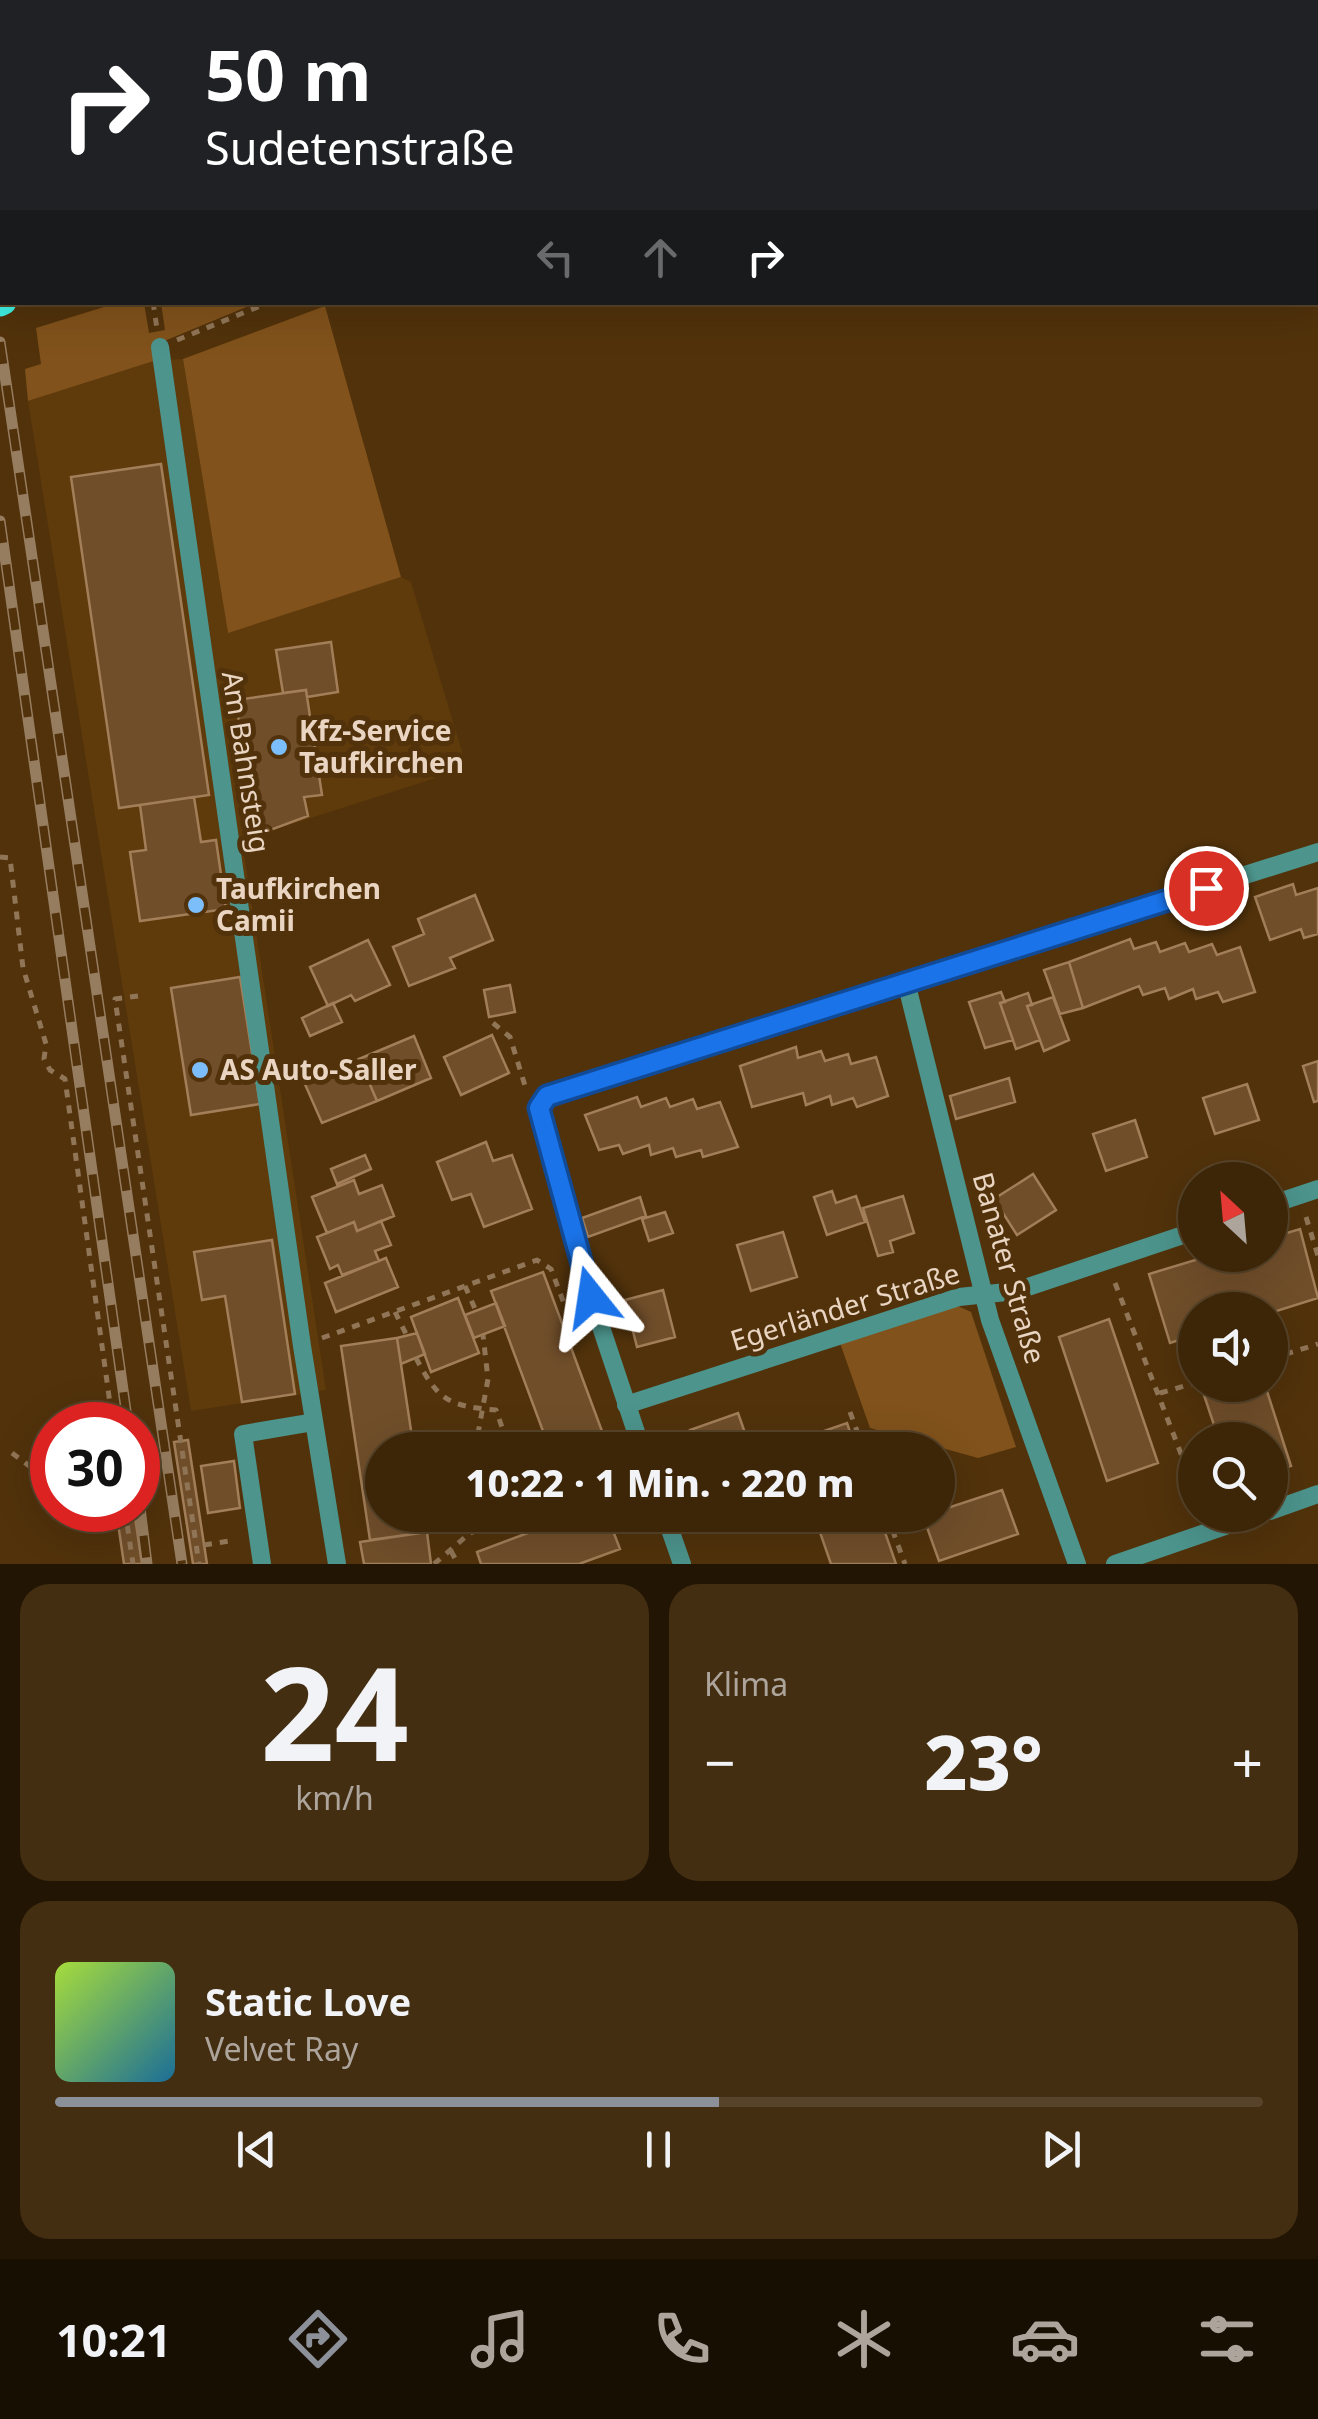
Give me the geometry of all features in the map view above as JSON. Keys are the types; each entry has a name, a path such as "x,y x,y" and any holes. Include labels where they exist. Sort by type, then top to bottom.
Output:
{"street":[{"name":"Am Bahnsteig","path":"159,338 314,1422 338,1564"},
{"path":"636,1432 539,1108 547,1096 561,1088 1318,852"},
{"name":"Banater Straße","path":"906,982 983,1294 1076,1564"},
{"path":"1288,1199 1318,1188"},
{"name":"Egerländer Straße","path":"626,1405 959,1297 1016,1291 1178,1237"},
{"path":"262,1564 244,1434 314,1422"},
{"path":"1288,1504 1318,1494"},
{"path":"671,1532 682,1564"},
{"path":"1115,1564 1208,1532"}],"path":[{"path":"154,305 159,338 261,305"},
{"path":"0,856 10,858 23,968 46,1044 44,1058 50,1070 64,1079 110,1402"},
{"path":"138,996 115,999 199,1564"},
{"path":"493,1023 510,1037 520,1079 539,1108"},
{"path":"1299,1195 1318,1256"},
{"path":"327,1337 537,1260 551,1269 565,1306"},
{"path":"1106,1261 1178,1443"},
{"path":"465,1286 476,1311"},
{"path":"394,1312 407,1336"},
{"path":"478,1432 488,1379 483,1334"},
{"path":"1288,1353 1318,1344"},
{"path":"416,1358 434,1392 455,1405 496,1410 504,1432"},
{"path":"1160,1394 1178,1388"},
{"path":"850,1412 857,1432"},
{"path":"12,1453 30,1466"},
{"path":"128,1532 132,1564"},
{"path":"893,1532 904,1564"},
{"path":"434,1564 470,1533"},
{"path":"451,1551 458,1564"}],"shaded area":[{"path":"111,305 144,305 149,333 165,330 161,305 251,305 157,344 157,360 28,401 25,369 41,364 36,328"},
{"path":"325,306 401,577 228,633 183,359"},
{"path":"183,359 228,632 401,577 411,582 467,768 242,840 326,1390 191,1411 28,401 157,360"},
{"path":"958,1306 971,1312 1016,1447 978,1458 955,1452 955,1432 884,1432 870,1428 840,1343"}],"building":[{"path":"161,464 209,795 119,808 71,477"},
{"path":"331,642 338,692 307,697 306,690 283,693 276,650"},
{"name":"Kfz-Service Taufkirchen","path":"306,690 322,795 304,797 308,816 254,836 236,700"},
{"path":"194,797 201,842 216,840 226,909 140,921 130,852 146,850 140,805"},
{"path":"1293,884 1296,895 1318,888 1318,934 1304,938 1301,929 1270,940 1255,897"},
{"path":"475,895 493,940 450,958 455,968 409,986 393,947 424,934 418,919"},
{"path":"1130,939 1134,949 1156,942 1160,952 1185,943 1189,952 1212,944 1217,955 1240,947 1255,992 1223,1002 1218,992 1196,999 1193,989 1169,999 1165,988 1143,995 1139,986 1083,1008 1069,962"},
{"path":"368,940 390,985 355,1001 351,995 328,1006 310,967"},
{"path":"1069,962 1083,1008 1060,1014 1044,970"},
{"path":"240,977 260,1104 191,1115 171,988"},
{"path":"510,985 515,1012 489,1017 484,990"},
{"path":"1001,992 1005,1002 1000,1003 1013,1040 985,1048 969,1002"},
{"path":"1028,993 1032,1005 1027,1006 1040,1040 1016,1049 1000,1003"},
{"path":"1053,997 1069,1040 1044,1051 1027,1006"},
{"path":"333,1003 342,1022 310,1036 302,1018"},
{"path":"492,1035 509,1073 461,1095 444,1057"},
{"path":"414,1036 431,1078 377,1101 359,1059"},
{"path":"796,1047 798,1058 821,1051 825,1061 848,1054 851,1064 876,1057 888,1096 857,1107 853,1098 832,1105 830,1096 806,1105 803,1093 752,1107 740,1066"},
{"path":"359,1059 377,1101 322,1123 304,1082"},
{"path":"1318,1061 1318,1101 1314,1102 1303,1066"},
{"path":"1009,1078 1015,1102 956,1119 950,1096"},
{"path":"1247,1084 1259,1120 1215,1134 1203,1098"},
{"path":"637,1097 641,1107 666,1098 670,1107 693,1099 697,1109 720,1102 738,1147 703,1157 701,1150 676,1157 673,1148 651,1155 649,1145 623,1154 619,1145 599,1150 585,1115"},
{"path":"1135,1120 1147,1157 1106,1171 1093,1134"},
{"path":"486,1142 493,1161 512,1155 532,1209 484,1227 471,1194 452,1200 437,1162"},
{"path":"365,1155 371,1169 337,1184 331,1169"},
{"path":"1033,1174 1056,1210 1017,1235 994,1199"},
{"path":"354,1180 359,1194 382,1185 394,1216 357,1231 354,1222 327,1233 312,1197"},
{"path":"832,1191 836,1203 856,1196 865,1222 827,1235 814,1197"},
{"path":"903,1196 914,1233 890,1241 893,1252 878,1256 863,1208"},
{"path":"640,1197 646,1216 588,1237 582,1218"},
{"path":"665,1212 673,1233 649,1241 642,1219"},
{"path":"381,1221 391,1245 375,1251 379,1261 342,1275 338,1265 330,1269 317,1237 354,1222 357,1231"},
{"path":"1300,1229 1318,1298 1288,1307 1288,1292 1178,1292 1178,1340 1170,1343 1149,1274 1178,1265 1178,1272 1288,1272 1288,1233"},
{"path":"783,1232 797,1277 751,1291 737,1245"},
{"path":"272,1240 295,1394 242,1402 225,1296 202,1300 194,1252"},
{"path":"386,1258 398,1287 336,1312 325,1283"},
{"path":"543,1272 602,1432 543,1432 491,1291"},
{"path":"663,1290 675,1337 637,1347 625,1300"},
{"path":"458,1298 479,1353 431,1372 411,1317"},
{"path":"496,1303 505,1326 474,1338 465,1315"},
{"path":"1109,1319 1158,1463 1107,1481 1059,1337"},
{"path":"417,1333 425,1354 401,1364 397,1338"},
{"path":"397,1338 411,1432 365,1432 365,1507 341,1346"},
{"path":"1206,1402 1270,1402 1277,1422 1213,1422"},
{"path":"738,1413 745,1432 691,1432"},
{"path":"847,1423 850,1432 821,1432"},
{"path":"188,1440 207,1564 193,1564 174,1442"},
{"path":"234,1461 240,1508 208,1513 201,1466"},
{"path":"1002,1490 1018,1534 939,1561 929,1532 955,1532 955,1505"},
{"path":"119,1532 137,1532 142,1564 124,1564"},
{"path":"369,1532 427,1532 370,1540"},
{"path":"427,1532 431,1564 364,1564 360,1542"},
{"path":"531,1532 614,1532 620,1549 579,1564 481,1564 477,1552"},
{"path":"820,1532 885,1532 896,1564 831,1564"}],"railway":[{"path":"0,342 182,1564"},
{"path":"0,521 125,1402"},
{"path":"143,1532 147,1564"}],"place":[{"name":"Kfz-Service Taufkirchen","path":"279,747"},
{"name":"Taufkirchen Camii","path":"196,905"},
{"name":"AS Auto-Saller","path":"200,1070"}],"route":[{"path":"591,1297 539,1108 547,1096 561,1088 1206,888"}]}
